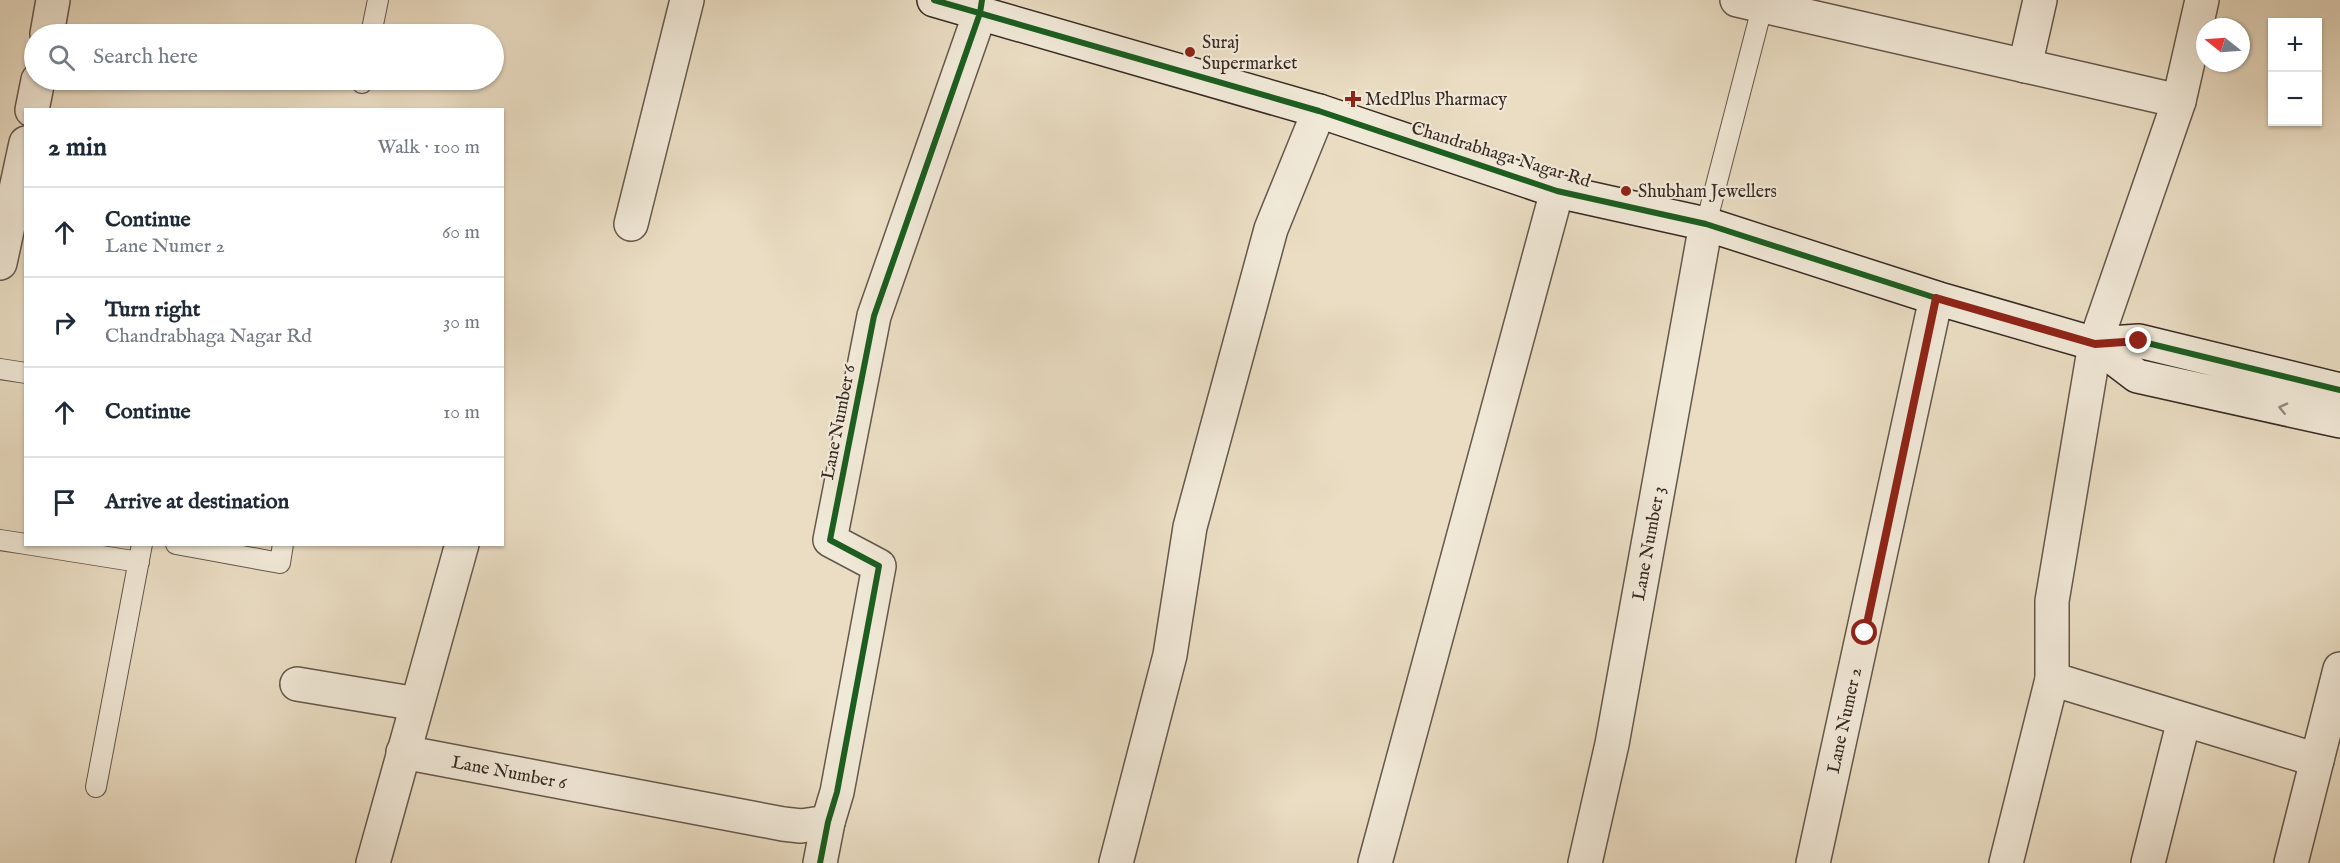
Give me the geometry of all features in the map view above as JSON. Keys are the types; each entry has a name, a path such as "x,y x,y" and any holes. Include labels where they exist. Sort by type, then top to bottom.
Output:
{"street":[{"path":"49,24 53,0"},
{"path":"631,224 687,0"},
{"name":"Chandrabhaga Nagar Rd","path":"934,0 981,6 1319,111 1557,191 1706,224 1936,298 2095,344"},
{"path":"2025,66 2040,0"},
{"path":"2006,863 2052,680 2052,601 2095,344 2179,101 2202,0"},
{"path":"1754,2 2179,101"},
{"name":"Lane Number 6","path":"403,752 783,824 801,826 828,822 837,792 879,566 830,540 874,316 981,6"},
{"path":"32,108 36,90"},
{"path":"1116,863 1170,655 1193,516 1271,229 1319,111"},
{"path":"0,263 24,159"},
{"path":"1375,863 1557,191"},
{"name":"Lane Number 3","path":"1585,863 1612,744 1706,224"},
{"name":"Lane Numer 2","path":"1814,863 1936,298"},
{"path":"2095,344 2139,341 2340,390"},
{"path":"2095,344 2137,376 2340,421"},
{"path":"373,863 461,546"},
{"path":"2291,863 2340,669"},
{"path":"2052,680 2317,760"},
{"path":"297,684 417,704"},
{"path":"2148,863 2184,720"},
{"path":"820,863 828,822"}],"lane":[{"path":"373,24 378,0"},
{"path":"1706,224 1754,2"},
{"path":"0,369 24,374"},
{"path":"0,540 24,544"},
{"path":"51,546 140,553 96,787"},
{"path":"187,546 279,563 283,546"}],"cycle path":[{"path":"934,0 1319,111 1557,191 1706,224 1936,298 2095,344 2139,341 2340,390"},
{"path":"820,863 837,792 879,566 830,540 874,316 980,13 982,0"}],"place":[{"name":"Suraj Supermarket","path":"1190,52"},
{"name":"MedPlus Pharmacy","path":"1353,99"},
{"name":"Shubham Jewellers","path":"1626,191"}],"route":[{"path":"1865,633 1936,298 2095,344 2139,341"}]}
